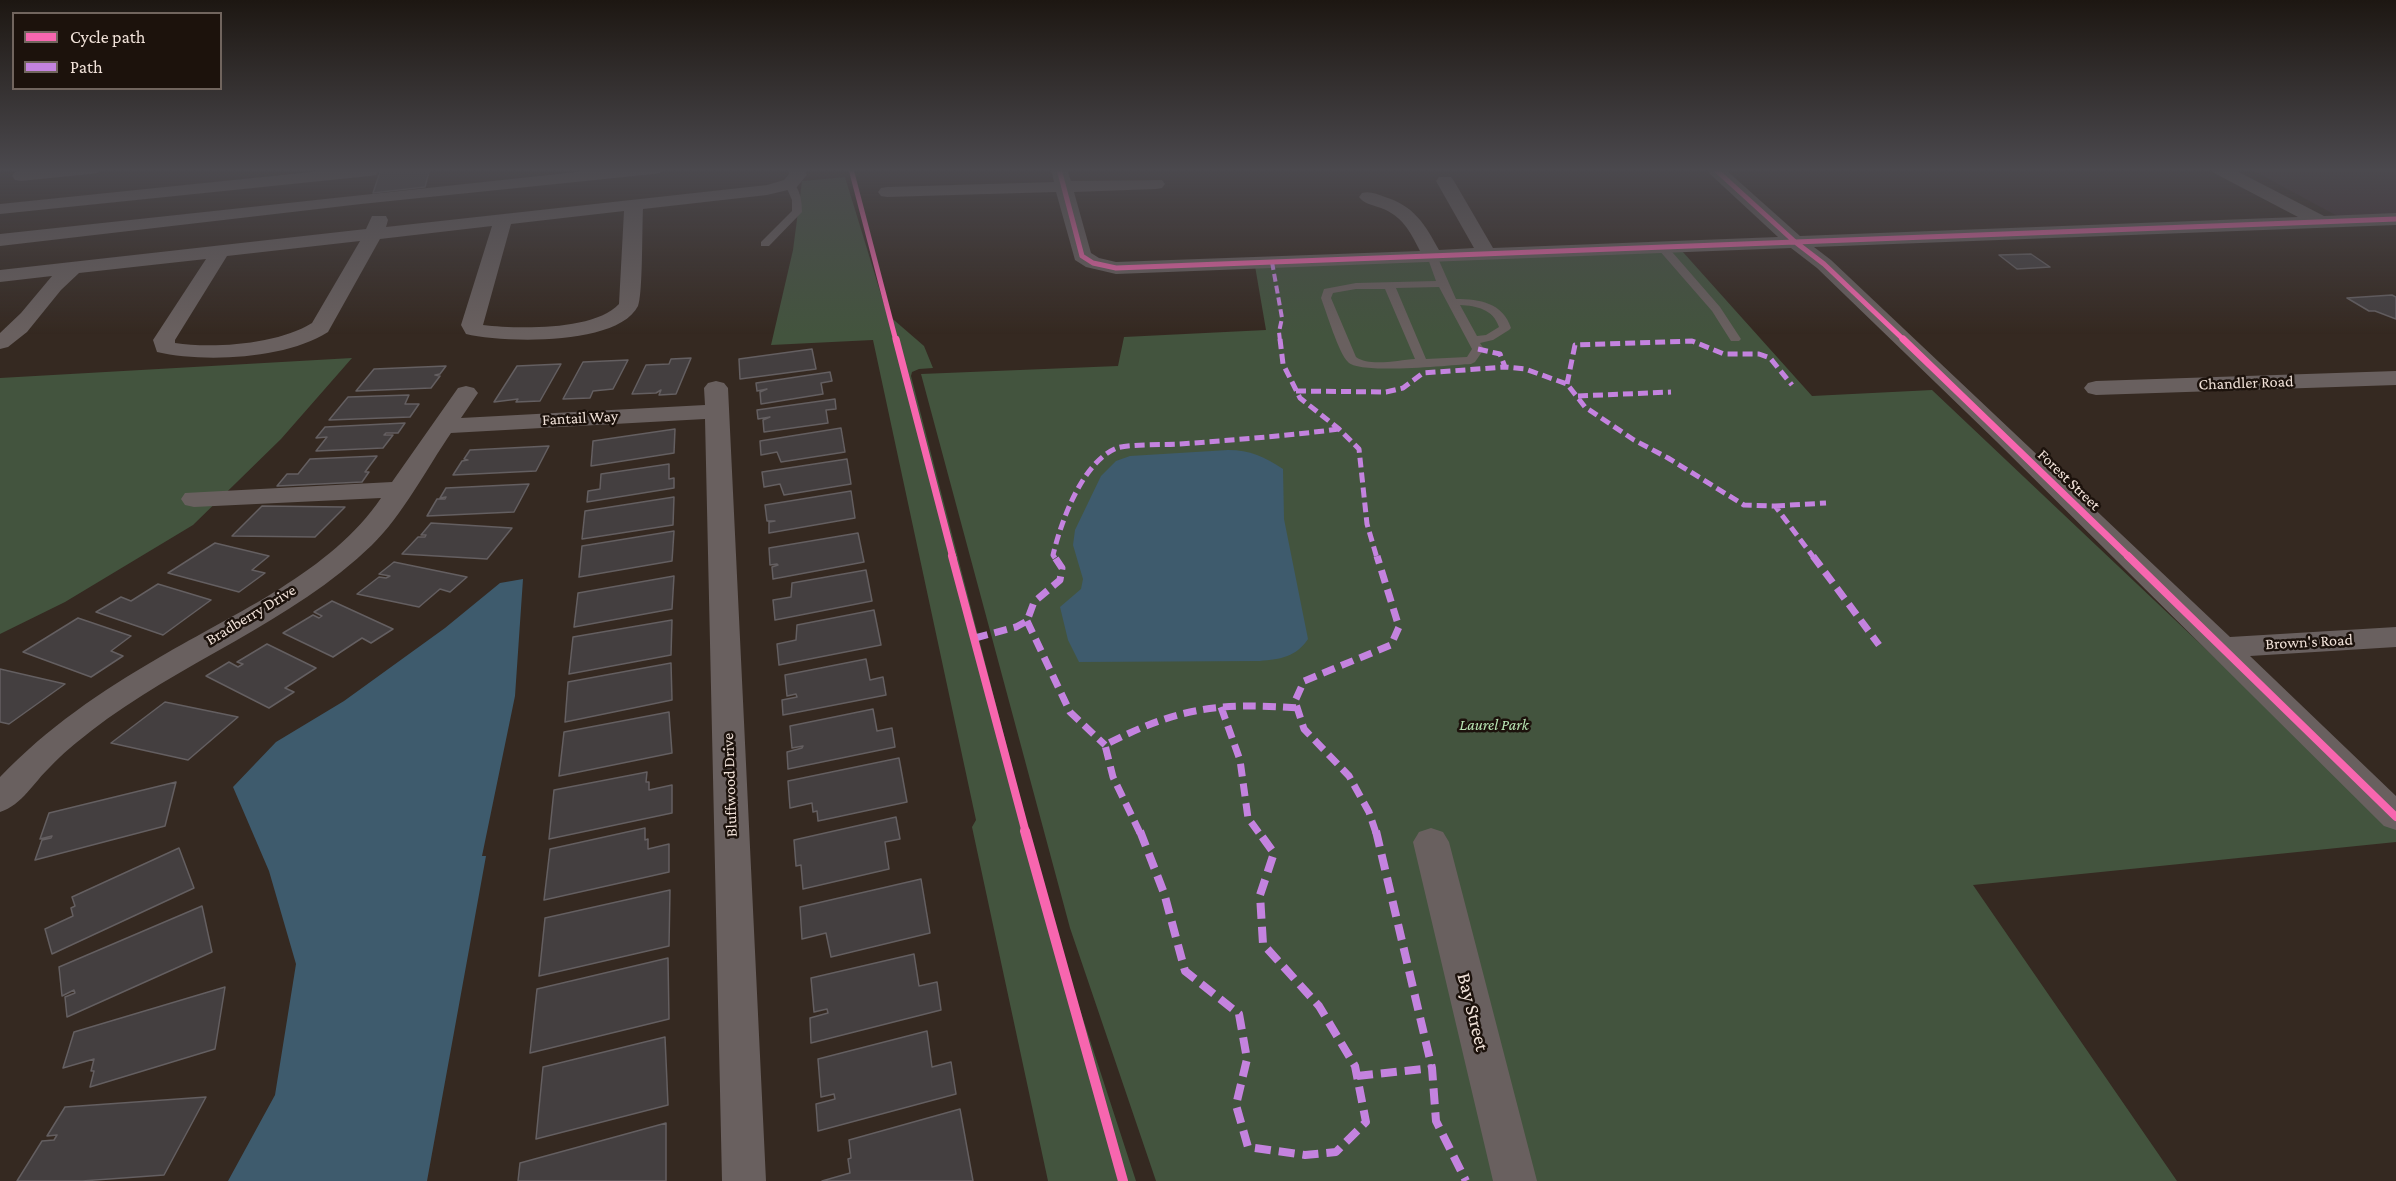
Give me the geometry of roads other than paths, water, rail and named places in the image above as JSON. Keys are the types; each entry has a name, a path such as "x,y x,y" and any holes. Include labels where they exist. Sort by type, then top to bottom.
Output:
{"street":[{"path":"0,240 140,224"},
{"path":"221,250 164,340 165,347 184,351 269,346 310,335 320,327 377,224"},
{"path":"0,276 447,224"},
{"path":"502,224 472,325 474,329 490,333 581,329 615,318 629,304 633,224"},
{"path":"1074,224 1080,252 1085,259 1093,263 1124,268 2262,224"},
{"path":"1415,224 1432,256"},
{"path":"1470,224 1488,254"},
{"name":"Forest Street","path":"1775,224 1824,264 1988,420 2396,817"},
{"path":"0,342 15,332 62,276 73,268"},
{"name":"Chandler Road","path":"2096,388 2396,378"},
{"name":"Bradberry Drive","path":"0,799 43,753 96,709 305,584 343,556 370,531 466,393"},
{"name":"Fantail Way","path":"444,426 716,400"},
{"name":"Bluffwood Drive","path":"716,400 744,1181"},
{"path":"194,499 400,489"},
{"name":"Brown's Road","path":"2221,648 2396,637"},
{"name":"Bay Street","path":"1431,842 1515,1181"}],"lane":[{"path":"765,244 785,224"},
{"path":"1662,247 1716,309 1735,339"},
{"path":"1432,256 1443,284 1478,349 1471,360 1358,364 1351,359 1326,298 1329,291 1336,288 1443,284"},
{"path":"1389,285 1422,363"},
{"path":"1453,302 1480,304 1496,311 1504,319 1505,328 1497,334 1474,339"}],"water":[{"path":"1228,450 1257,455 1283,469 1284,519 1308,639 1298,650 1287,656 1260,661 1079,662 1068,640 1060,607 1081,589 1083,579 1073,545 1075,530 1101,476 1116,461 1130,456"},
{"path":"523,579 515,696 482,856 486,856 427,1181 228,1181 275,1095 296,964 269,871 233,787 276,742 344,701 445,628 500,583"}],"park label":[{"name":"Laurel Park","path":"1494,725"}]}
